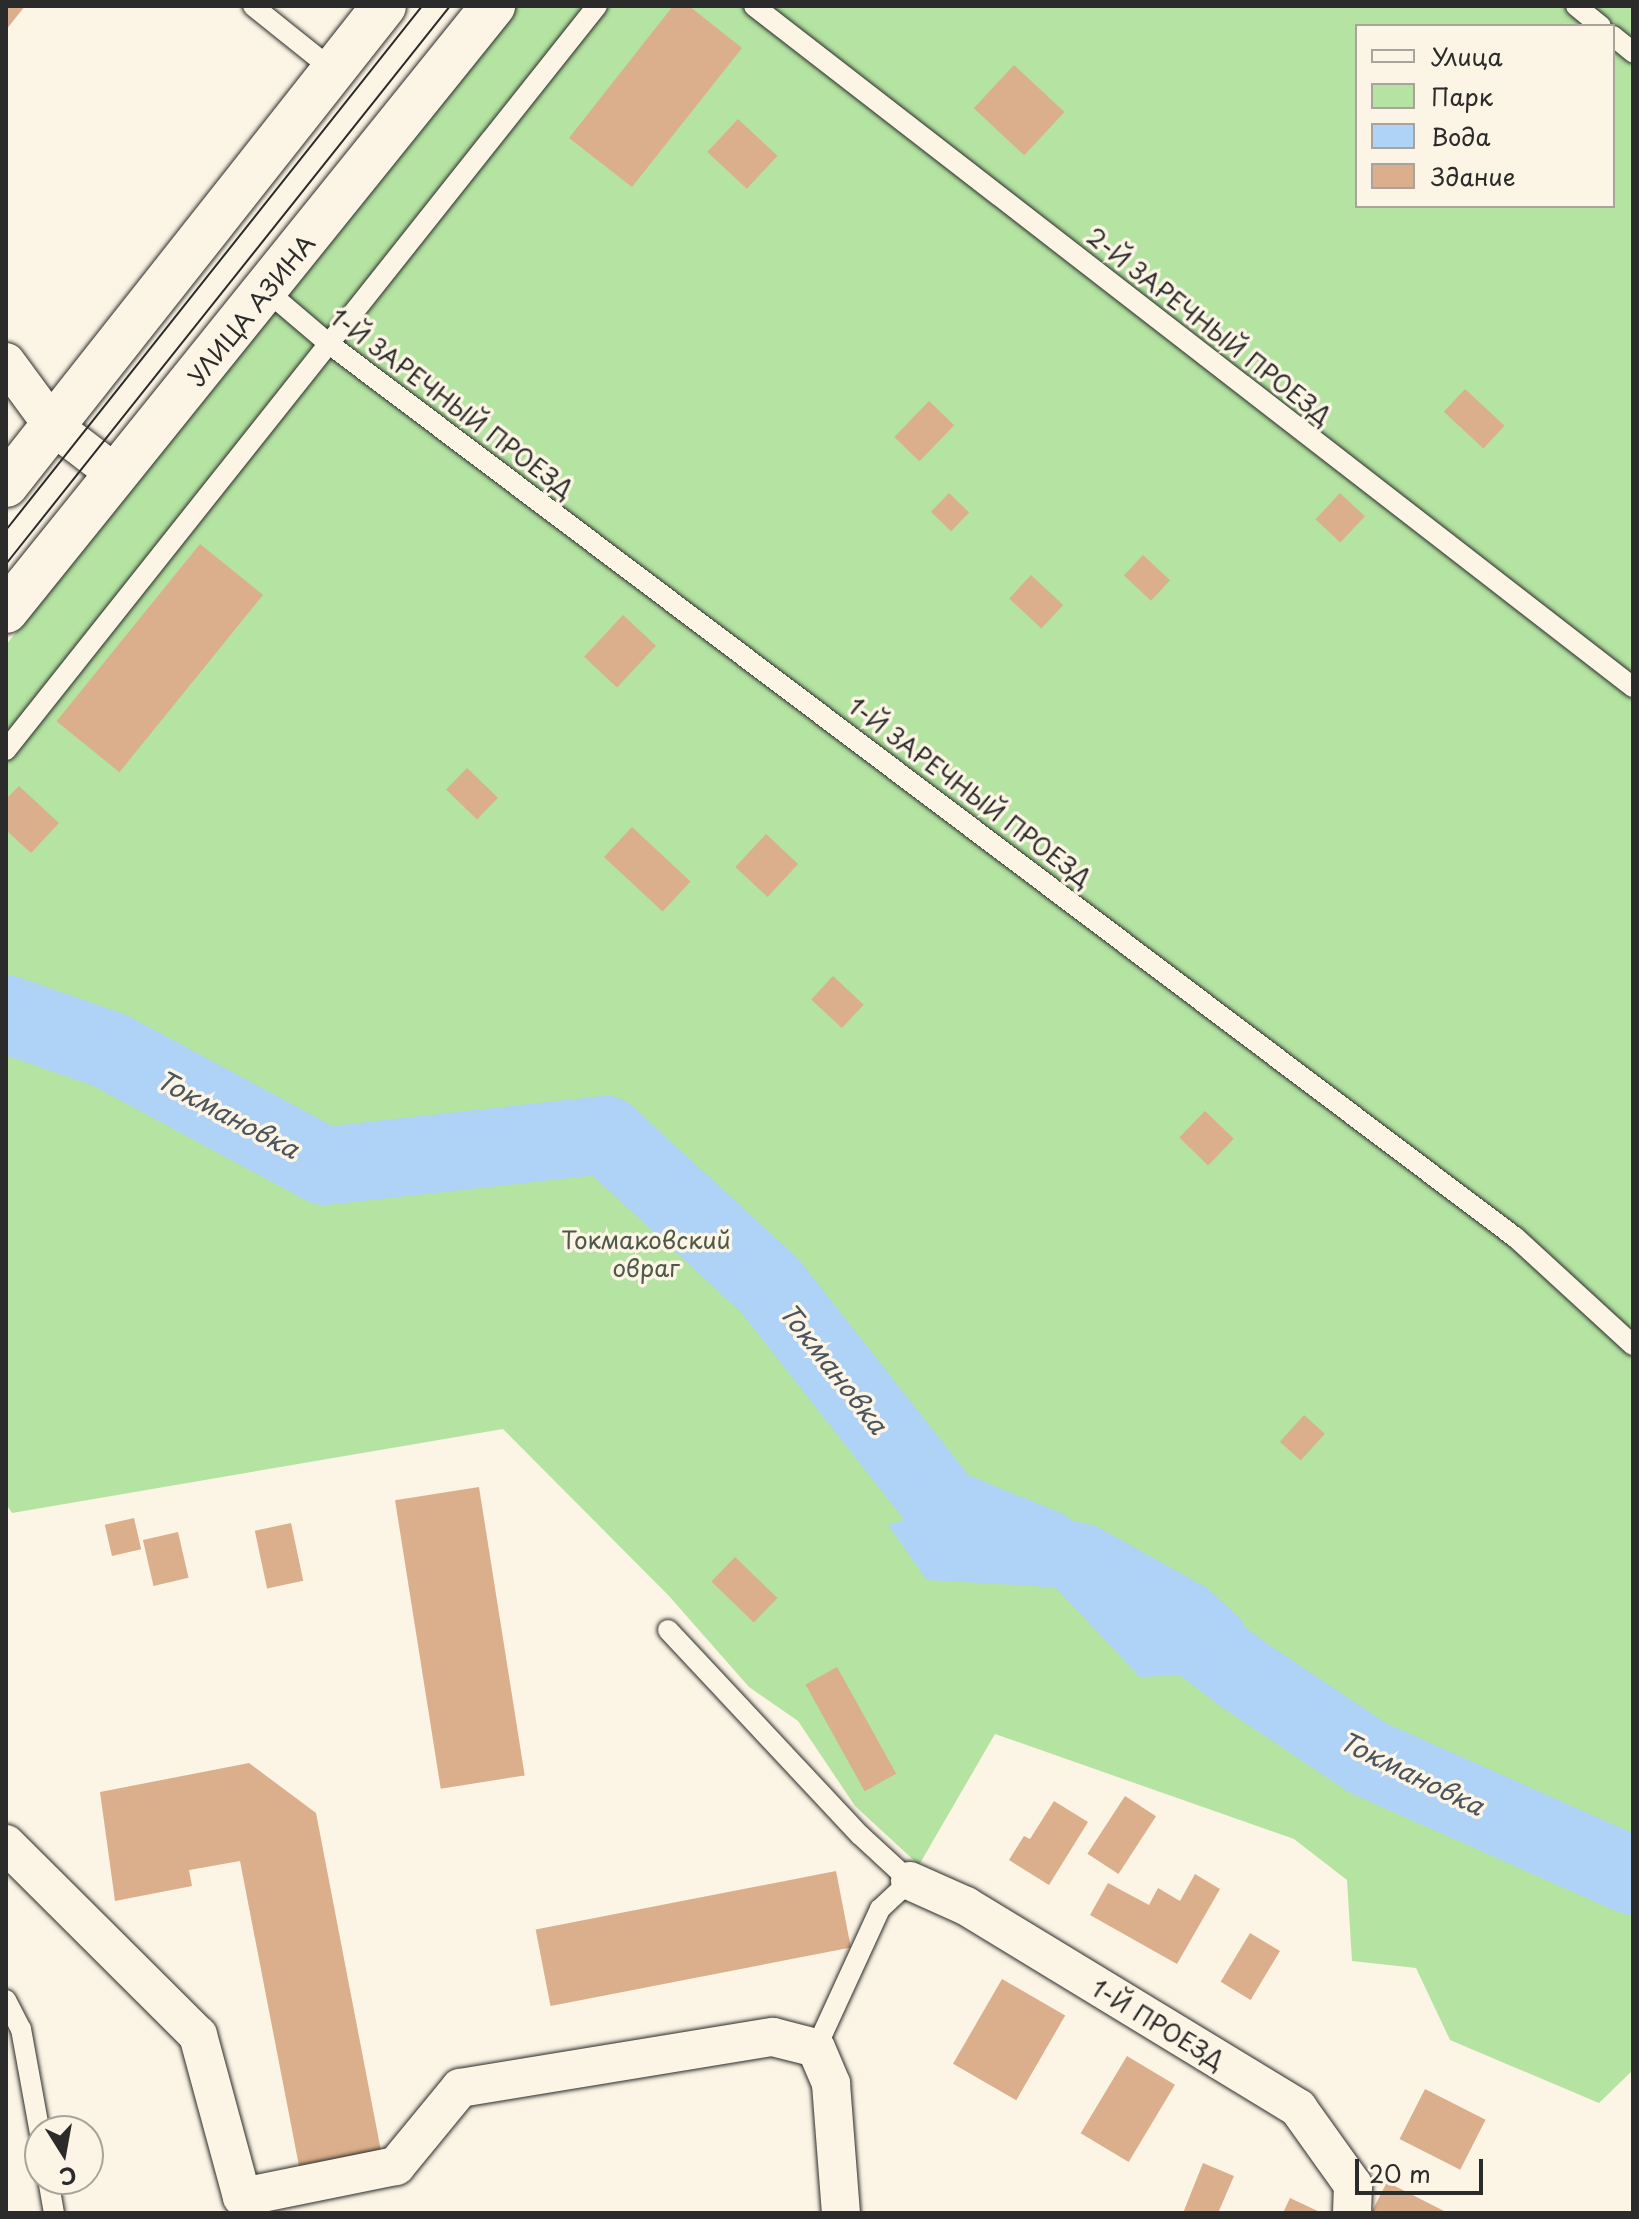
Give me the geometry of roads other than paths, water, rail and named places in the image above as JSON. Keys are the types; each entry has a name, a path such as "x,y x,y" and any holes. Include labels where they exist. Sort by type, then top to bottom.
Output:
{"main road":[{"path":"6,485 384,6"},
{"name":"УЛИЦА АЗИНА","path":"6,611 267,291 493,6"}],"street":[{"path":"6,362 53,426 117,475"},
{"path":"6,1844 198,2035 242,2197 396,2166 460,2088 773,2037 816,2048 831,2084 841,2213"},
{"name":"1-Й ПРОЕЗД","path":"910,1881 966,1906 1298,2108 1353,2185 1352,2213"}],"lane":[{"path":"253,6 334,71"},
{"path":"6,750 597,6"},
{"name":"2-Й ЗАРЕЧНЫЙ ПРОЕЗД","path":"754,6 1633,687"},
{"path":"1576,6 1598,24"},
{"path":"1615,38 1633,52"},
{"name":"1-Й ЗАРЕЧНЫЙ ПРОЕЗД","path":"267,291 328,343 1515,1237 1633,1345"},
{"path":"668,1630 860,1835 910,1881 880,1909 816,2048"},
{"path":"6,2000 21,2029 37,2115"}],"water":[{"path":"975,1498 1096,1526 1207,1588 1243,1621 1241,1673 1140,1677 1055,1587 927,1580 888,1525"}],"waterway":[{"name":"Токмановка","path":"6,1014 109,1050 324,1166 606,1135 770,1286 945,1508 1044,1548"},
{"name":"Токмановка","path":"1157,1608 1241,1673 1368,1758 1633,1876"}],"tram line":[{"path":"6,530 422,6"},
{"path":"6,564 450,6"}],"park label":[{"name":"Токмаковский овраг","path":"646,1254"}]}
